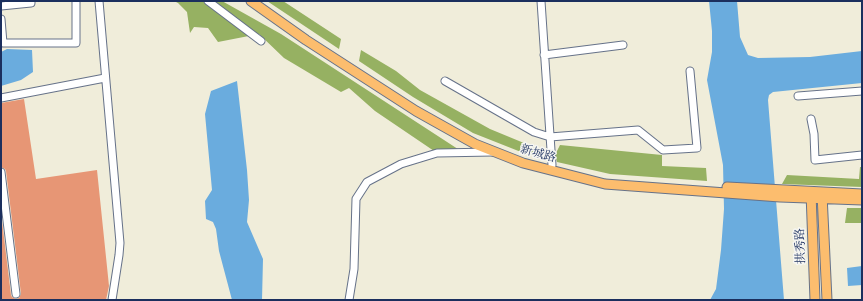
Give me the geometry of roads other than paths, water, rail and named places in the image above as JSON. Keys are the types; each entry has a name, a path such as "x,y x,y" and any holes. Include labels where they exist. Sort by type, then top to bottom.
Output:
{"main road":[{"name":"新城路","path":"251,1 306,40 416,111 475,144 523,163 605,184 720,189 862,200"},
{"name":"新城路","path":"261,1 309,35 419,106 477,139 524,158 606,178 720,189"},
{"name":"新城路","path":"822,196 862,194"},
{"name":"拱秀路","path":"811,195 815,297"},
{"name":"拱秀路","path":"822,196 827,297"}],"street":[{"path":"1,6 31,3 31,1"},
{"path":"1,19 3,43 76,43 76,1"},
{"path":"99,1 120,243 112,300"},
{"path":"208,1 262,41"},
{"path":"541,1 552,165"},
{"path":"544,55 623,45"},
{"path":"445,81 534,132 550,137 638,130 663,150 697,148 690,71"},
{"path":"1,98 105,78"},
{"path":"798,96 862,91"},
{"path":"811,119 814,134 815,160 862,155"},
{"path":"348,300 354,269 356,199 367,182 401,164 437,153 495,152"},
{"path":"1,172 16,294"}],"water":[{"path":"709,1 737,1 740,37 748,55 758,58 810,57 862,51 862,83 773,92 769,95 768,100 784,300 710,300 716,289 724,209 723,165 707,80 712,52 712,31"},
{"path":"7,49 32,50 33,72 21,80 1,86 1,52"},
{"path":"237,81 247,170 249,200 247,222 263,259 262,300 232,300 219,251 216,229 213,222 206,219 205,201 212,190 205,114 211,91"},
{"path":"862,266 862,285 848,286 847,268"}]}
